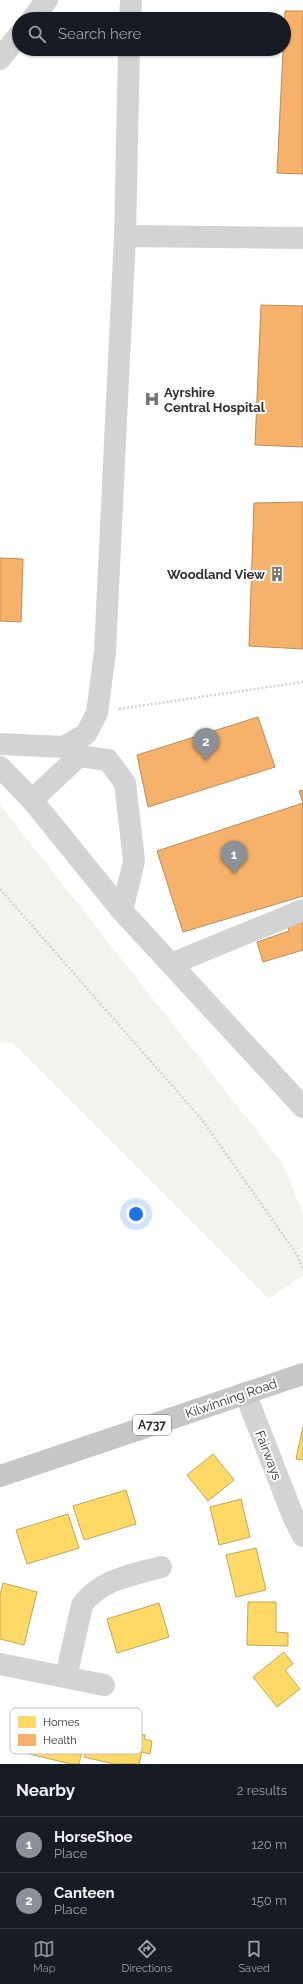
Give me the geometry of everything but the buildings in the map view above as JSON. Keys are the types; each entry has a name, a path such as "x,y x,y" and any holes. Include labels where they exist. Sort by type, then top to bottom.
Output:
{"main road":[{"name":"Kilwinning Road","path":"0,1476 303,1374"}],"street":[{"path":"38,12 47,0"},
{"path":"130,12 131,0"},
{"path":"0,59 12,44"},
{"path":"0,744 64,746 86,734 97,712 105,652 124,236 129,56"},
{"path":"124,236 303,238"},
{"path":"32,800 79,756 108,760 125,783 134,861 122,911"},
{"path":"0,767 32,800 122,911 303,1107"},
{"path":"171,964 303,910"},
{"name":"Fairways","path":"245,1393 298,1514 303,1536"},
{"path":"66,1677 82,1605 89,1596 112,1580 161,1567"},
{"path":"0,1664 104,1685"}],"path":[{"path":"97,712 303,682"},
{"path":"0,889 203,1121 297,1255 303,1269"}],"shaded area":[{"path":"0,805 283,1164 303,1214 303,1275 269,1299 12,1042 0,1043"}],"place":[{"name":"Ayrshire Central Hospital","path":"152,399"},
{"name":"Woodland View","path":"277,574"},
{"name":"Canteen","path":"206,761"},
{"name":"HorseShoe","path":"234,874"}]}
